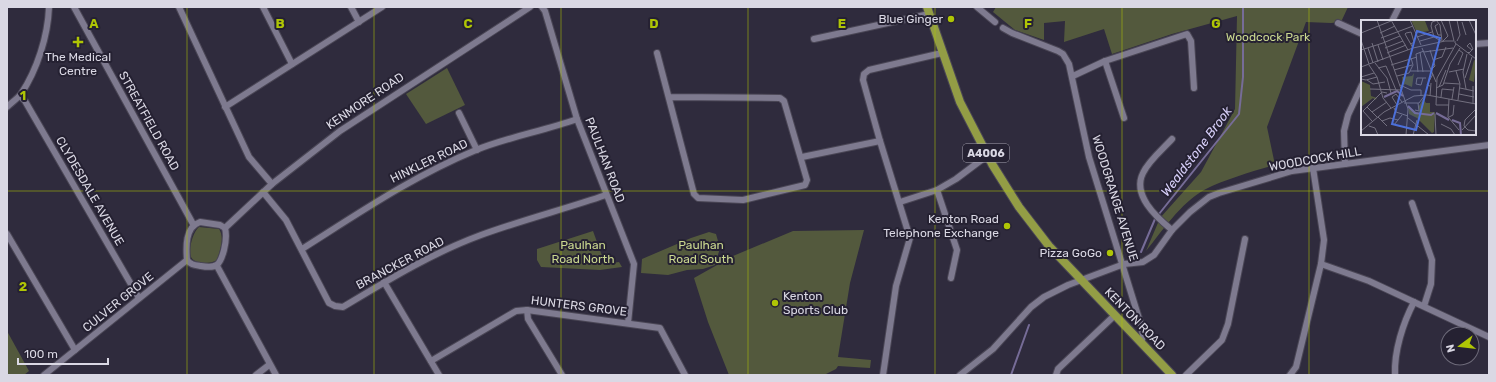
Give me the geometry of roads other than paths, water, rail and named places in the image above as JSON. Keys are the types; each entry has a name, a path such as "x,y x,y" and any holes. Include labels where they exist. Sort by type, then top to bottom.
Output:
{"main road":[{"name":"A4006","path":"928,11 960,102 1003,183 1027,219 1080,280"},
{"name":"KENTON ROAD","path":"1080,280 1172,375"}],"street":[{"path":"7,107 20,96 34,70 46,31 49,7"},
{"name":"STREATFIELD ROAD","path":"74,7 193,224"},
{"path":"179,7 249,157 272,184"},
{"path":"263,7 292,64"},
{"path":"351,7 360,22"},
{"path":"225,107 382,7"},
{"name":"KENMORE ROAD","path":"225,228 272,184 340,131 528,7"},
{"name":"PAULHAN ROAD","path":"542,7 545,11 577,119 634,264 628,323"},
{"path":"977,7 995,22"},
{"path":"1392,20 1398,7"},
{"path":"814,39 928,11"},
{"path":"1338,23 1361,34"},
{"name":"WOODGRANGE AVENUE","path":"1004,28 1012,33 1063,54 1069,64 1090,158 1124,264 1141,325 1143,336 1141,343"},
{"path":"1072,76 1105,61 1187,34 1191,41 1194,88"},
{"path":"1476,44 1489,43"},
{"path":"657,53 694,194 698,198 743,200 805,185 808,180 802,158 784,101 780,98 669,97"},
{"path":"883,375 896,286 910,238 880,141 863,80 864,74 869,70 942,53"},
{"path":"1105,61 1124,118"},
{"path":"1345,164 1346,125 1348,115 1361,87"},
{"name":"CLYDESDALE AVENUE","path":"20,96 25,100 139,298"},
{"path":"459,113 477,150"},
{"name":"HINKLER ROAD","path":"302,249 405,184 477,150 577,119"},
{"path":"1172,139 1146,168 1141,179 1140,188 1143,198 1172,230"},
{"path":"802,158 880,141"},
{"name":"WOODCOCK HILL","path":"960,375 993,349 1031,307 1044,297 1080,280 1124,264 1143,262 1154,255 1172,230 1209,197 1258,180 1313,168 1489,145"},
{"path":"900,202 937,190 956,179 988,155"},
{"path":"1290,375 1296,367 1321,264 1324,240 1313,168"},
{"path":"937,190 957,250 951,278"},
{"name":"BRANCKER ROAD","path":"263,192 286,220 329,303 335,306 343,307 424,260 482,235 606,195"},
{"path":"1412,203 1432,260 1431,284 1424,306"},
{"path":"200,222 220,225 225,228 227,237 221,262 217,266 209,268 191,265 187,260 186,250 190,229 193,224 200,222"},
{"path":"7,234 75,350"},
{"path":"1186,375 1222,340 1228,324 1245,239"},
{"name":"CULVER GROVE","path":"44,375 187,260"},
{"path":"1321,264 1369,281 1489,337"},
{"path":"217,266 269,365 276,375"},
{"path":"384,282 439,375"},
{"path":"1395,375 1395,366 1402,329 1414,302"},
{"path":"527,310 528,319 562,375"},
{"name":"HUNTERS GROVE","path":"431,361 516,311 527,310 660,328 685,375"},
{"path":"1056,375 1058,369 1115,315"},
{"path":"256,375 269,365"}],"waterway":[{"name":"Wealdstone Brook","path":"1141,252 1155,219 1239,114 1243,77 1243,7"},
{"name":"Wealdstone Brook","path":"1011,375 1029,325"}],"place":[{"name":"Blue Ginger","path":"951,19"},
{"name":"The Medical Centre","path":"78,42"},
{"name":"Kenton Road Telephone Exchange","path":"1007,226"},
{"name":"Pizza GoGo","path":"1110,253"},
{"name":"Kenton Sports Club","path":"775,303"}],"park label":[{"name":"Woodcock Park","path":"1268,37"},
{"name":"Paulhan Road North","path":"583,252"},
{"name":"Paulhan Road South","path":"701,252"}]}
